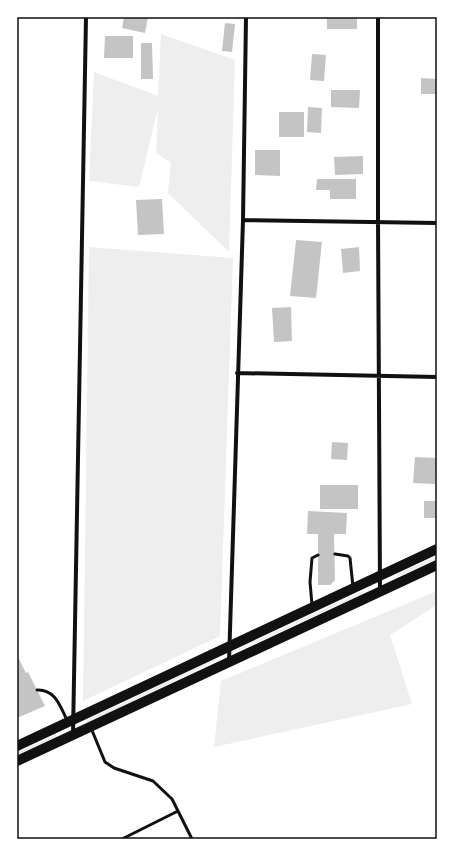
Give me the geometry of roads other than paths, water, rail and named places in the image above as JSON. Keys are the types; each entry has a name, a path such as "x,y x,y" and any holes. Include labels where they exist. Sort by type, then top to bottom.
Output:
{"main road":[{"path":"17,746 437,549"},
{"path":"17,761 91,728 437,565"}],"street":[{"path":"73,736 70,722 86,17"},
{"path":"229,662 228,646 243,220 246,17"},
{"path":"378,17 380,593"},
{"path":"243,220 437,223"},
{"path":"237,373 437,377"}],"lane":[{"path":"335,554 348,556 352,562 353,589"},
{"path":"312,608 310,565 312,558 318,555"},
{"path":"37,690 46,690 51,692 70,722"},
{"path":"91,728 105,762 114,768 153,781 172,798 192,839"},
{"path":"122,839 178,811"}]}
